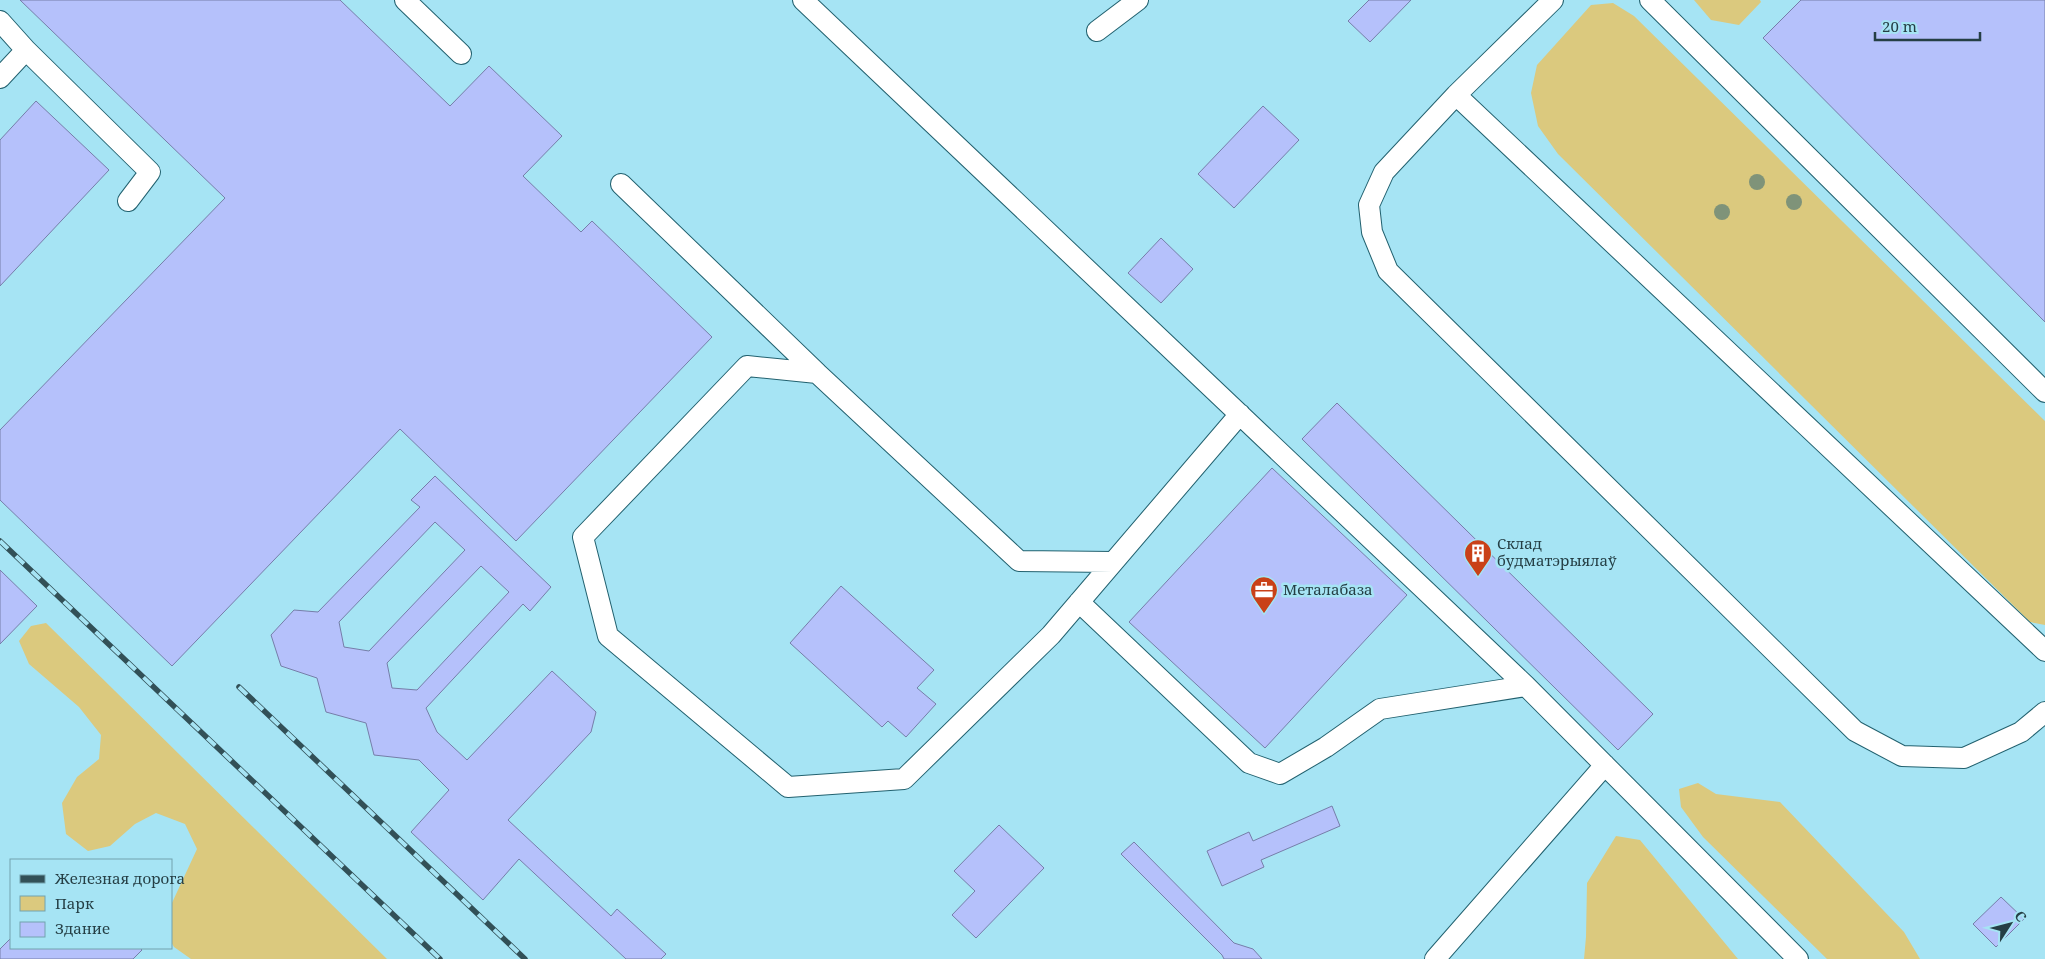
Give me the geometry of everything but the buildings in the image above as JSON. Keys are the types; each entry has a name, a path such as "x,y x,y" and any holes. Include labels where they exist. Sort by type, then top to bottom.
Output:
{"lane":[{"path":"405,0 460,54"},
{"path":"803,0 1526,686 1798,959"},
{"path":"1097,31 1138,0"},
{"path":"1554,0 1456,96 1384,172 1369,205 1372,232 1388,270 1855,731 1902,756 1964,758 2021,732 2045,712"},
{"path":"1650,0 2045,392"},
{"path":"0,20 26,50 150,172 128,201"},
{"path":"0,78 26,50"},
{"path":"1456,96 2045,651"},
{"path":"621,184 817,374 1020,561 1113,562"},
{"path":"817,374 747,366 583,537 608,636 788,787 904,779 1051,635 1240,414"},
{"path":"1079,602 1249,763 1280,774 1326,748 1380,709 1526,686"},
{"path":"1435,959 1605,765"}],"green space":[{"path":"1694,0 1760,0 1761,2 1739,25 1711,20"},
{"path":"1613,3 1634,16 2045,421 2045,625 2030,622 1558,154 1538,126 1531,93 1537,65 1591,5"},
{"path":"46,623 387,959 191,959 174,947 172,944 172,903 197,849 185,824 156,813 135,824 110,846 88,851 66,834 62,803 77,777 99,759 101,735 79,707 29,664 19,641 31,626"},
{"path":"1698,783 1716,794 1780,802 1904,932 1920,959 1827,959 1703,837 1681,807 1679,789"},
{"path":"1616,836 1640,840 1738,959 1584,959 1587,883"}],"railway":[{"path":"0,541 440,959"},
{"path":"239,687 525,959"}],"place":[{"name":"Склад будматэрыялаў","path":"1478,577"},
{"name":"Металабаза","path":"1264,614"}]}
